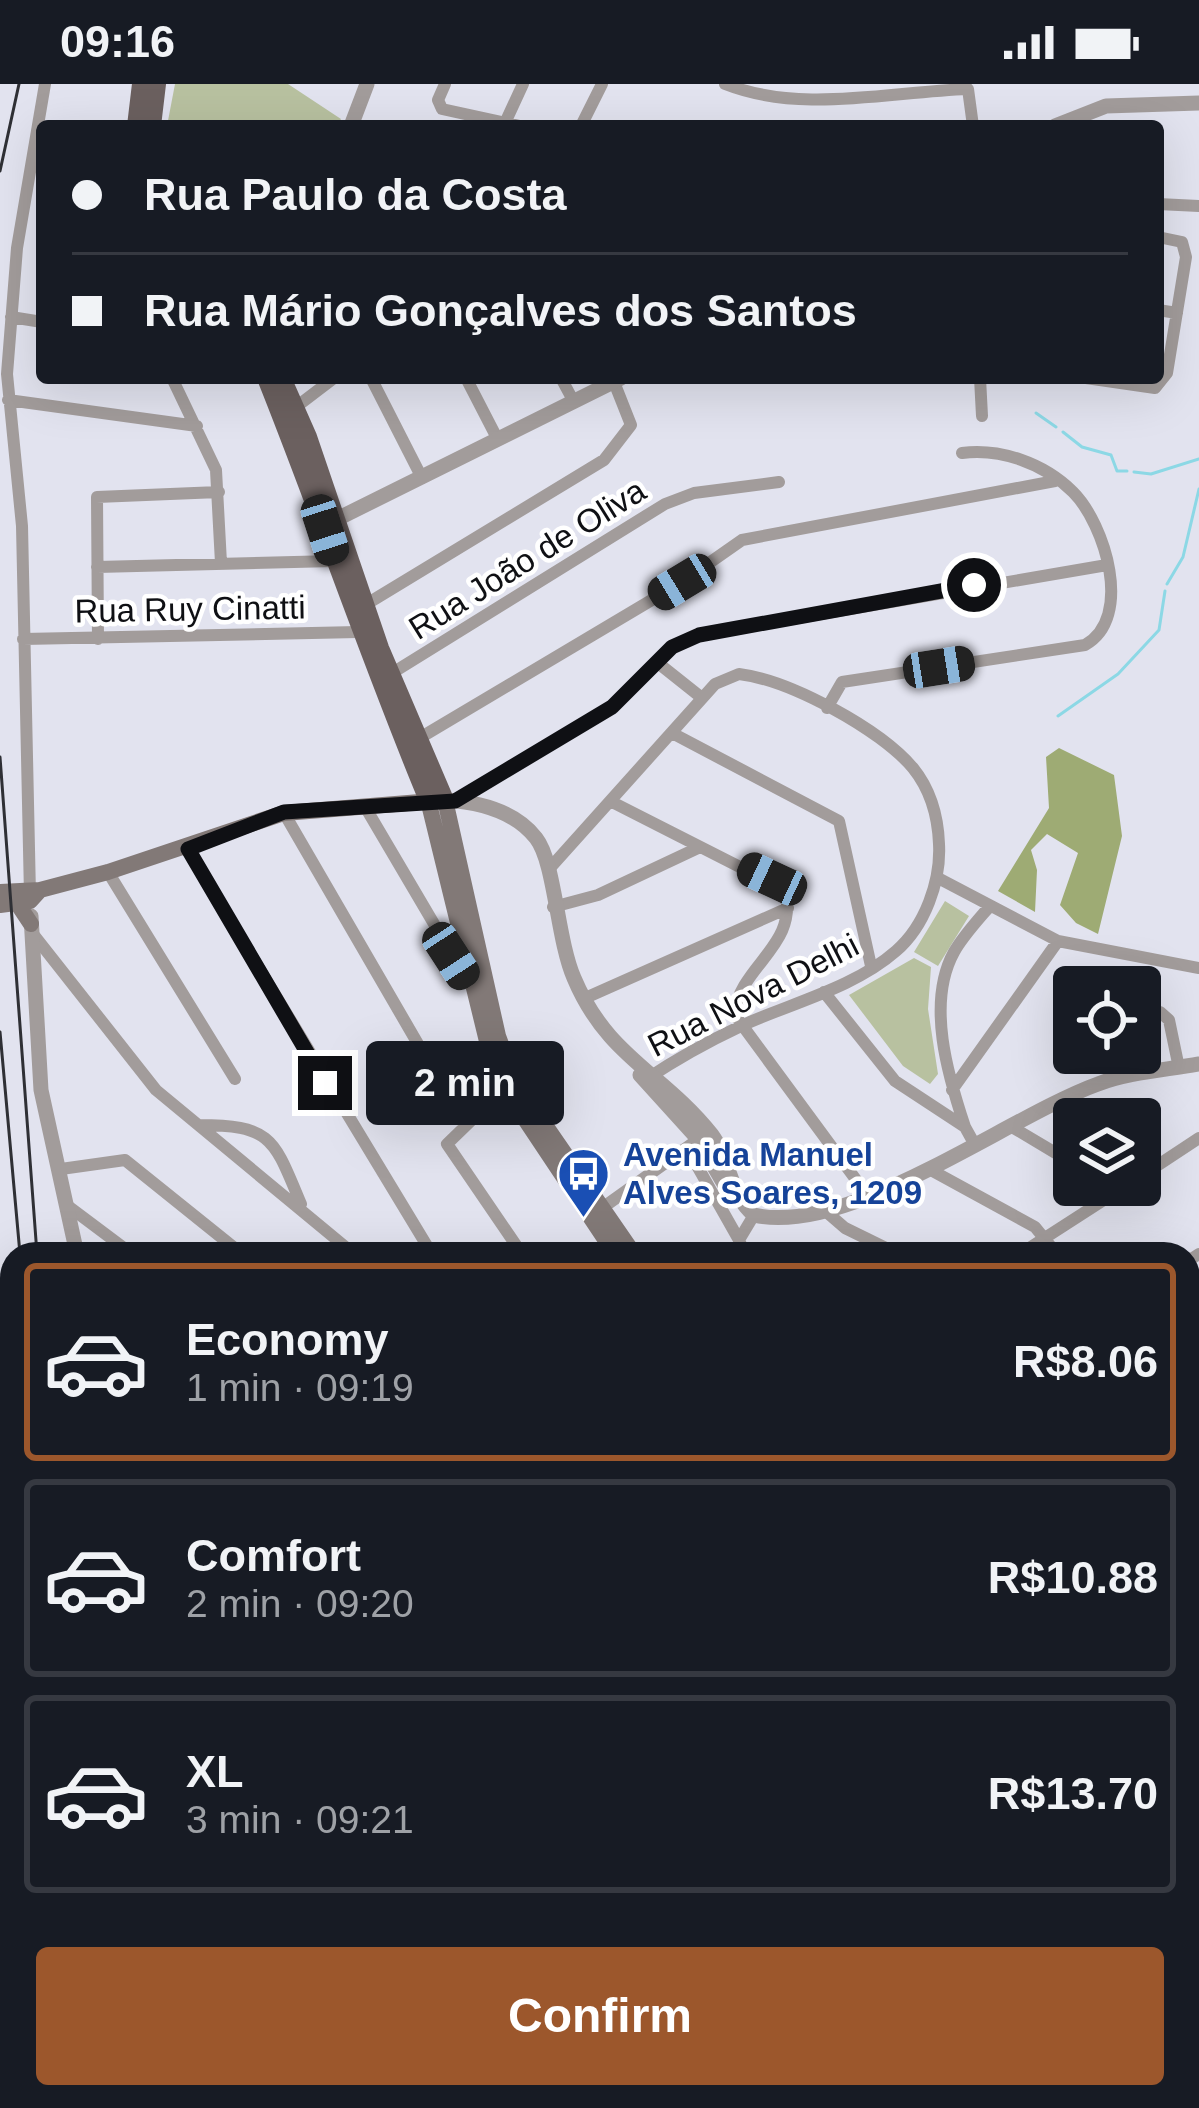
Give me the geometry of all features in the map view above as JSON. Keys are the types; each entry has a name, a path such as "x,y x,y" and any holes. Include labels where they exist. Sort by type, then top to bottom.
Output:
{"main road":[{"path":"137,120 141,84"},
{"path":"153,120 157,84"},
{"path":"268,384 358,632 418,739 443,800 508,1085"},
{"path":"285,384 337,519 384,677 443,800 472,988 508,1085 597,1213 623,1242"},
{"path":"0,892 23,897 188,849 284,812 443,800"},
{"path":"23,897 31,928"},
{"path":"597,1213 610,1242"}],"street":[{"path":"40,120 45,84"},
{"path":"353,120 367,84"},
{"path":"445,84 438,100 442,109 491,120"},
{"path":"514,120 523,84"},
{"path":"583,120 602,84"},
{"path":"725,84 796,101 895,88 968,89 972,120"},
{"path":"1070,120 1106,106 1199,103"},
{"path":"23,897 22,526 8,400 11,317 36,148"},
{"path":"1164,204 1199,206"},
{"path":"1164,239 1185,247 1164,378"},
{"path":"1164,311 1177,313"},
{"path":"11,317 36,321"},
{"path":"175,384 197,426 219,492 221,563"},
{"path":"296,407 326,384"},
{"path":"374,384 422,478"},
{"path":"469,384 498,440"},
{"path":"564,384 574,402"},
{"path":"337,519 610,384"},
{"path":"364,605 604,460 631,421 619,384"},
{"path":"980,384 982,416"},
{"path":"8,400 197,426"},
{"path":"827,708 845,682 1084,644 1098,636 1106,618 1107,565 1093,521 1072,492 997,450 962,452"},
{"path":"418,739 682,582 742,539 1055,481"},
{"name":"Rua João de Oliva","path":"384,677 665,504 694,493 779,482"},
{"path":"98,638 97,496 219,492"},
{"path":"97,567 334,561"},
{"path":"443,800 612,707 672,647 714,631 1107,565"},
{"name":"Rua Ruy Cinatti","path":"23,639 358,632"},
{"path":"658,663 702,698"},
{"name":"Rua Nova Delhi","path":"547,859 578,839 720,680 746,674 873,731 921,778 936,818 938,878 911,934 896,952 824,992 644,1074"},
{"path":"672,733 839,821 871,966"},
{"path":"443,800 514,818 547,859 553,907 592,1018 698,1140 737,1213 772,1227 868,1196 1098,1084 1199,1064"},
{"path":"612,802 777,883 788,908 782,938 736,1000 740,1027 868,1196"},
{"path":"364,805 472,988"},
{"path":"284,812 465,1125"},
{"path":"553,907 598,895 700,847"},
{"path":"188,849 391,1195 424,1242"},
{"path":"108,872 235,1079"},
{"path":"938,878 1058,941 1199,968"},
{"path":"975,1145 952,1090 943,1017 945,978 956,949 989,907"},
{"path":"583,999 788,908"},
{"path":"31,928 156,1090 304,1210 336,1242"},
{"path":"31,928 41,1090 74,1242"},
{"path":"952,1090 1058,941"},
{"path":"824,992 895,1081 965,1126"},
{"path":"1161,1013 1169,1020 1179,1067"},
{"path":"508,1085 447,1144 514,1242"},
{"path":"198,1125 251,1127 269,1137 304,1210"},
{"path":"1012,1127 1053,1151"},
{"path":"1161,1163 1199,1138"},
{"path":"597,1213 698,1140"},
{"path":"698,1140 739,1240"},
{"path":"61,1169 125,1160 227,1242"},
{"path":"928,1168 1050,1242"},
{"path":"68,1206 116,1242"},
{"path":"1038,1242 1091,1206"},
{"path":"828,1208 845,1228 867,1242"},
{"path":"739,1240 751,1219"}],"green space":[{"path":"175,84 288,84 341,119 340,120 168,120"},
{"path":"1059,748 1114,775 1122,836 1098,934 1076,923 1060,905 1078,853 1047,834 1031,850 1037,870 1035,912 998,891 1049,808 1046,757"},
{"path":"945,901 969,916 938,966 914,952"},
{"path":"914,958 931,967 928,1009 938,1074 930,1084 903,1066 849,995"}],"waterway":[{"path":"1036,413 1056,427"},
{"path":"1063,432 1082,447 1111,455 1117,471 1127,471"},
{"path":"1134,472 1151,474 1199,459"},
{"path":"1167,584 1183,557 1199,489"},
{"path":"1058,716 1118,674 1159,630 1165,591"}],"railway":[{"path":"0,171 19,84"},
{"path":"0,757 36,1242"},
{"path":"0,1032 19,1242"}],"place":[{"name":"Avenida Manuel Alves Soares, 1209","path":"584,1219"}],"route":[{"path":"325,1083 188,849 284,812 455,801 612,707 672,647 699,635 974,585"}]}
